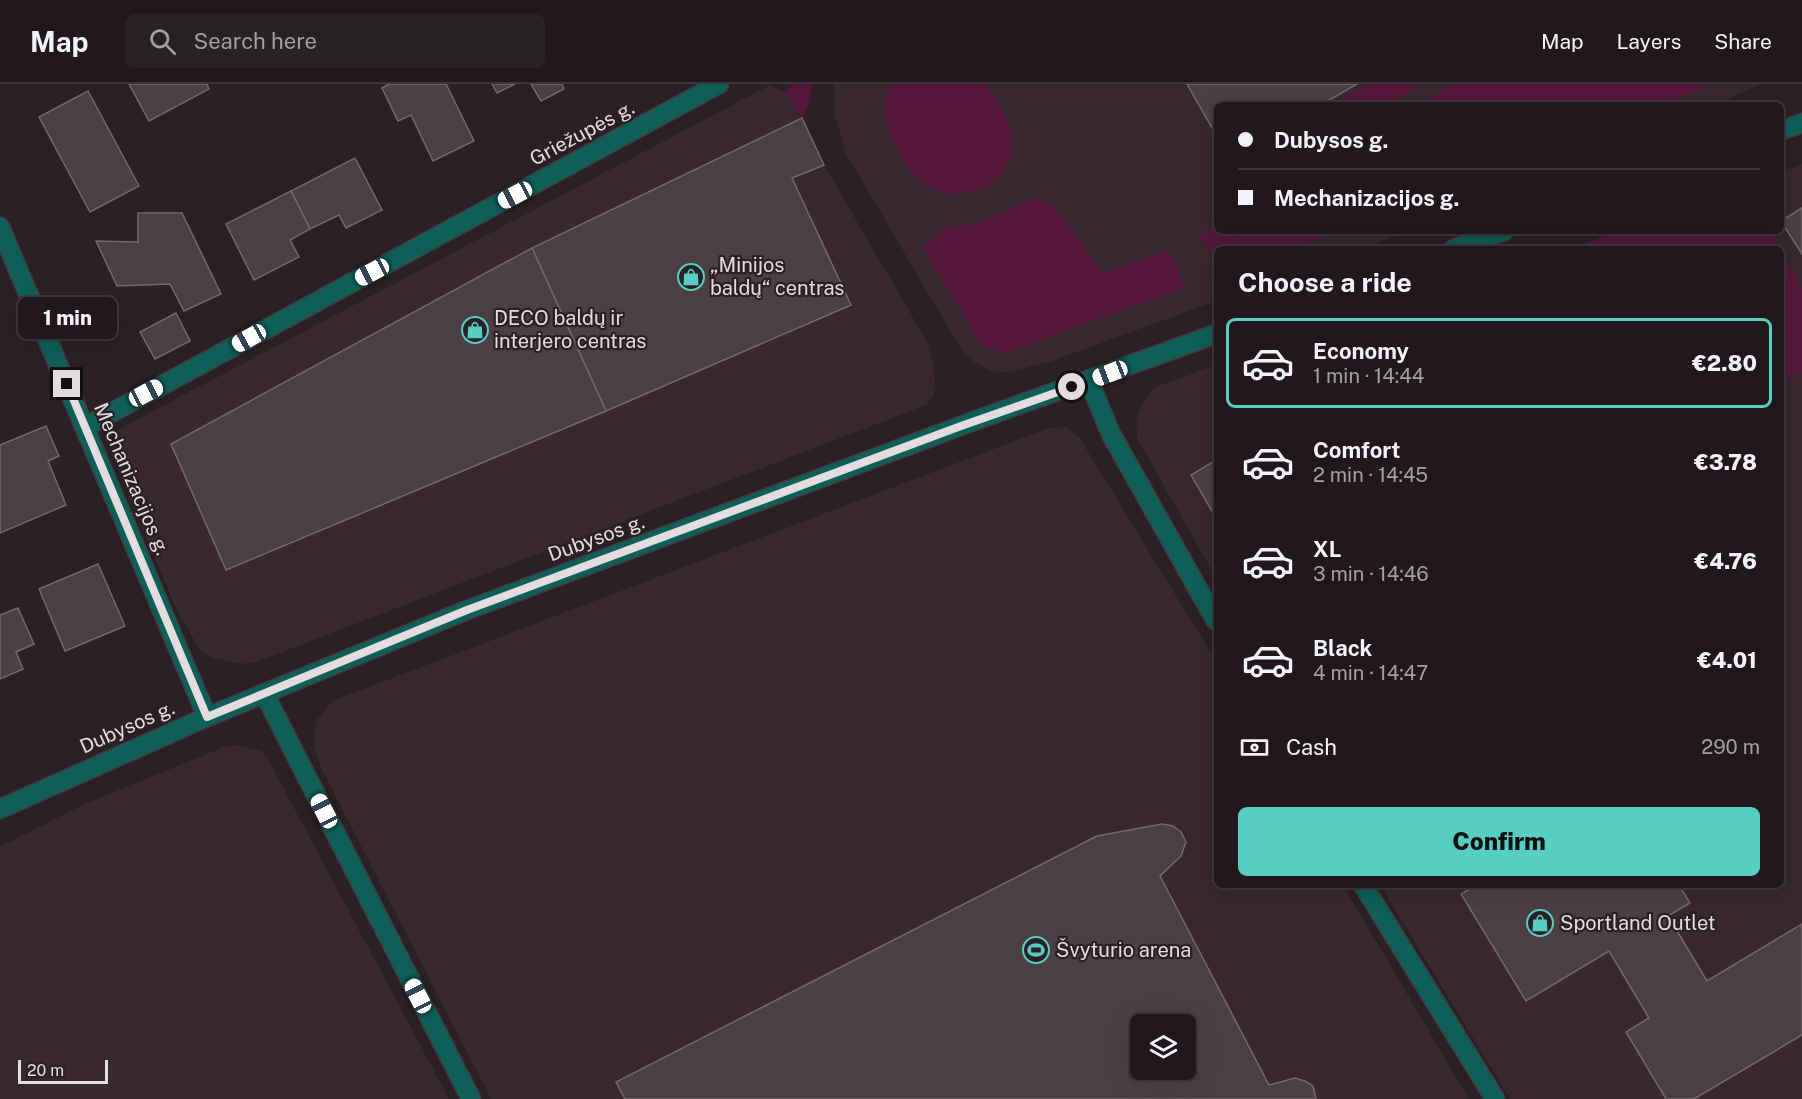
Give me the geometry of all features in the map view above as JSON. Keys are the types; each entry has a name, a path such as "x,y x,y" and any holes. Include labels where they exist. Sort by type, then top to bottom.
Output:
{"street":[{"name":"Griežupės g.","path":"85,427 719,84"},
{"path":"1784,129 1802,123"},
{"name":"Mechanizacijos g.","path":"0,226 207,717"},
{"path":"1462,246 1496,234"},
{"name":"Dubysos g.","path":"0,809 207,717 467,610 982,418 1214,335"},
{"path":"1089,381 1111,434 1214,617"},
{"path":"264,693 471,1099"},
{"path":"1365,888 1495,1099"}],"shaded area":[{"path":"795,84 812,84 808,106 802,118 788,95 782,92"},
{"path":"834,84 1761,84 1721,102 1214,102 1214,234 1401,234 1368,246 1214,246 1214,302 1052,361 1010,372 995,373 974,362 962,351 845,152 834,112"},
{"path":"891,84 985,84 1000,105 1012,137 1009,160 1003,172 982,188 955,194 941,192 923,183 905,163 888,129 885,100"},
{"path":"1369,84 1412,84 1415,89 1392,102 1340,101"},
{"path":"1453,84 1709,84 1670,102 1423,102"},
{"path":"770,85 788,95 802,118 824,165 929,345 935,385 933,397 926,405 256,662 241,664 214,658 200,651 173,602 110,450 108,435"},
{"path":"1802,164 1802,1099 1510,1099 1382,888 1784,888 1784,246 1578,246 1612,234 1784,234 1784,171"},
{"path":"1032,198 1054,206 1103,273 1168,250 1186,287 1005,353 982,347 923,247 946,227 968,225 989,219"},
{"path":"1214,226 1214,234 1332,234 1298,246 1214,246 1214,259 1199,236"},
{"path":"1612,234 1772,234 1778,246 1578,246"},
{"path":"1784,257 1802,288 1802,371 1784,382"},
{"path":"1214,366 1214,574 1137,438 1136,421 1142,404 1153,388"},
{"path":"1066,427 1079,437 1214,658 1214,888 1345,888 1469,1099 491,1099 321,768 314,747 317,720 332,701 1048,428"},
{"path":"235,745 261,751 268,759 449,1099 0,1099 0,847 87,803 226,746"}],"building":[{"path":"129,84 207,84 209,89 149,121"},
{"path":"389,84 446,84 474,141 433,161 411,115 398,121 382,88"},
{"path":"492,84 515,84 497,93"},
{"path":"531,84 562,84 564,89 541,101"},
{"path":"1187,84 1357,84 1326,102 1214,102 1214,131"},
{"path":"88,91 139,186 90,212 39,117"},
{"name":"„Minijos baldų“ centras","path":"802,118 824,165 792,178 851,305 606,411 532,248"},
{"path":"355,158 382,210 346,228 339,215 310,229 291,191"},
{"path":"291,191 310,229 290,240 299,257 254,280 226,224"},
{"path":"1802,208 1802,254 1784,226 1784,219"},
{"path":"138,213 182,213 221,294 184,311 170,284 117,286 96,241 138,242"},
{"name":"DECO baldų ir interjero centras","path":"532,248 606,411 226,570 171,444"},
{"path":"176,313 190,341 155,359 140,332"},
{"path":"46,426 59,456 48,461 66,505 0,533 0,445"},
{"path":"1214,461 1214,515 1191,475"},
{"path":"98,564 125,626 65,651 39,589"},
{"path":"18,608 34,644 16,652 23,669 0,679 0,615"},
{"name":"Švyturio arena","path":"1162,824 1173,826 1181,832 1186,842 1181,856 1160,876 1269,1085 1295,1078 1313,1086 1316,1099 625,1099 616,1082 1097,836"},
{"path":"1472,888 1681,888 1690,903 1668,916 1707,981 1802,924 1802,1035 1694,1099 1666,1099 1626,1032 1649,1018 1609,951 1526,1001 1461,894"}],"place":[{"name":"„Minijos baldų“ centras","path":"691,277"},
{"name":"DECO baldų ir interjero centras","path":"475,330"},
{"name":"Sportland Outlet","path":"1540,923"},
{"name":"Švyturio arena","path":"1036,950"}],"route":[{"path":"67,384 207,717 467,610 1072,387"}]}
